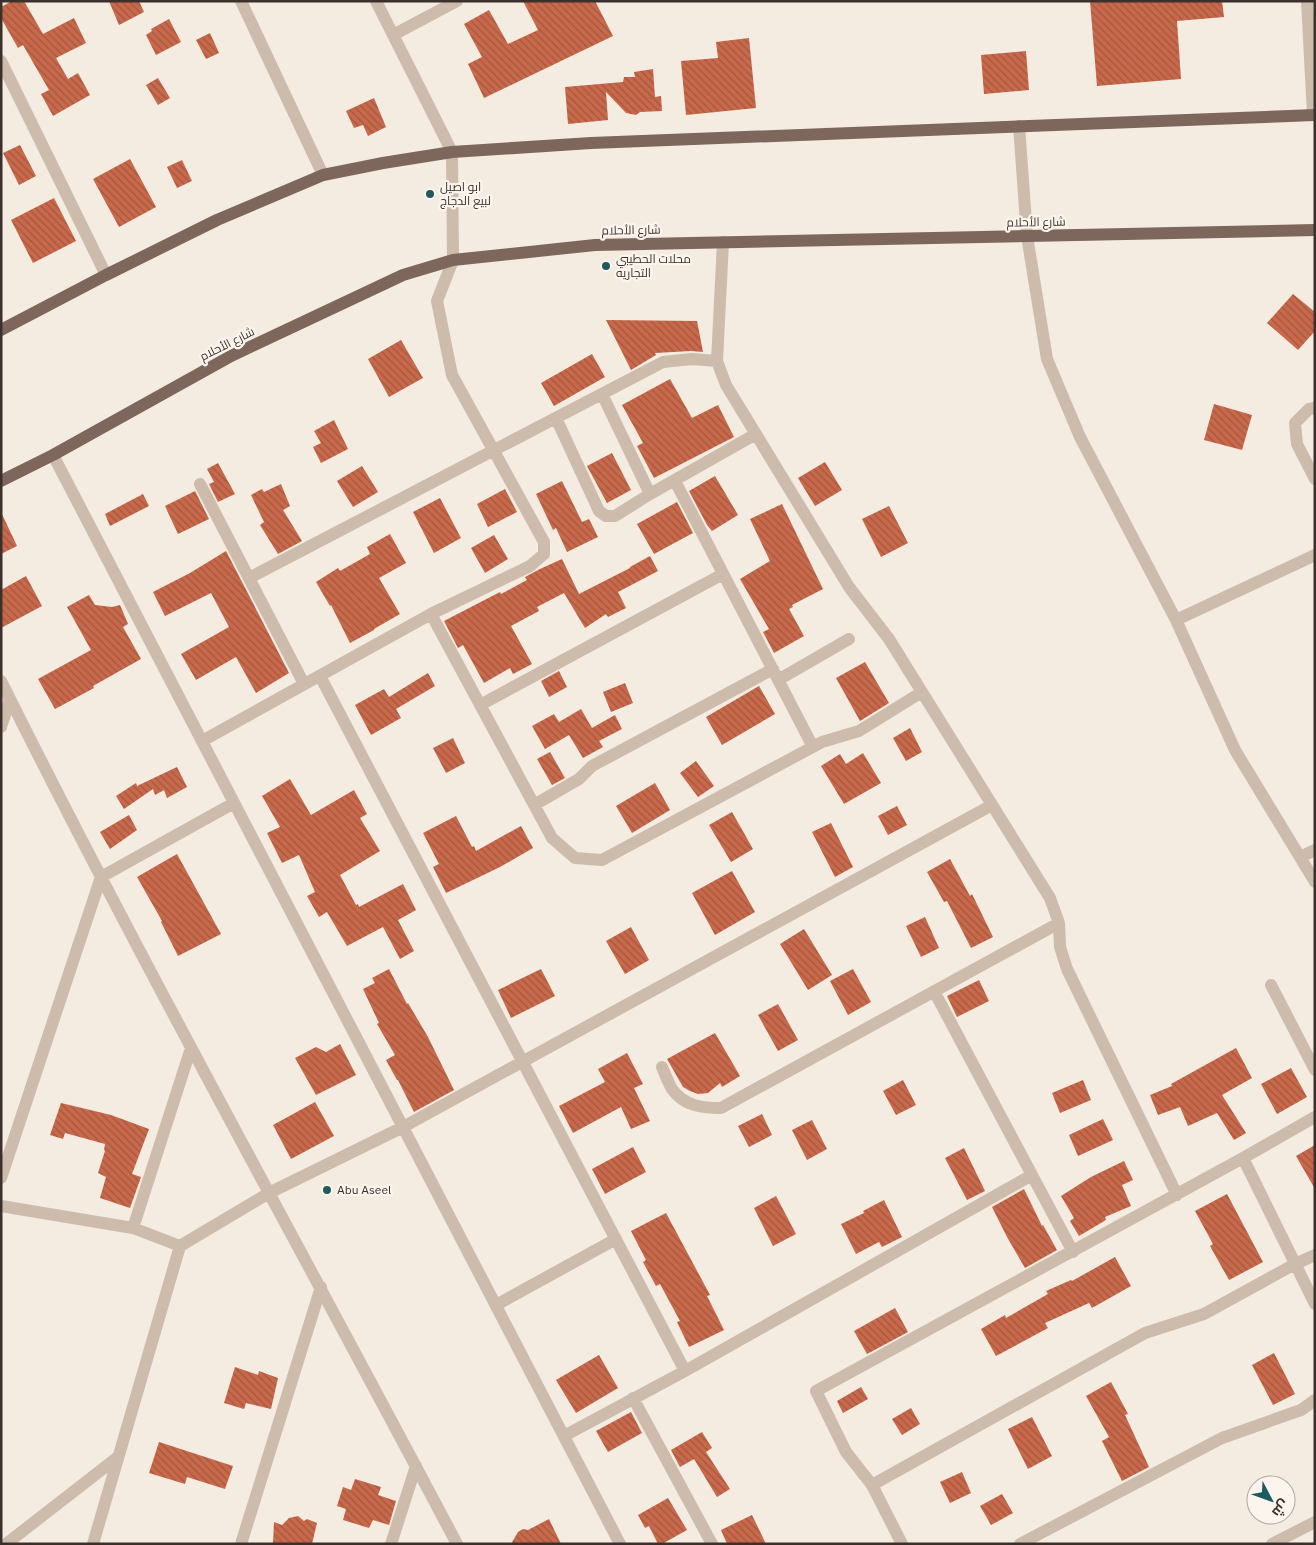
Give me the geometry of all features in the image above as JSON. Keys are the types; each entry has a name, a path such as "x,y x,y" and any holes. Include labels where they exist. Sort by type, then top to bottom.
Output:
{"main road":[{"path":"1,330 217,220 323,175 383,163 452,152 601,143 1314,115"},
{"name":"شارع الأحلام","path":"1,481 53,455 231,356 403,275 453,260 595,245 1315,230"}],"street":[{"path":"241,1 323,175"},
{"path":"202,740 431,614 530,566 544,554 544,542 452,375 437,301 453,260 452,152 376,1"},
{"path":"393,35 457,1"},
{"path":"1307,1 1314,115"},
{"path":"1,61 106,275"},
{"path":"1019,126 1027,236 1048,359 1080,437 1176,620 1235,750 1315,882"},
{"path":"723,242 717,361 726,384 849,587 889,639 1050,898 1060,923 1060,947 1067,969 1177,1195"},
{"path":"249,578 663,362 692,359 717,361"},
{"path":"602,394 650,494"},
{"path":"1315,408 1308,409 1295,424 1298,444 1315,479"},
{"path":"556,418 599,511 606,516 615,516 756,434"},
{"path":"53,455 620,1544"},
{"path":"675,481 813,747"},
{"path":"200,484 304,684"},
{"path":"1176,620 1315,555"},
{"path":"480,705 723,574"},
{"path":"431,614 552,838 574,858 602,860 822,742 859,731 922,692"},
{"path":"534,805 579,779 592,766 848,640"},
{"path":"320,676 685,1371"},
{"path":"1,681 191,1048 321,1287 457,1544"},
{"path":"1,726 10,699"},
{"path":"1,1178 101,877 234,803"},
{"path":"92,1544 180,1246 269,1193 403,1127 992,805"},
{"path":"1300,857 1315,850"},
{"path":"662,1067 672,1089 686,1101 704,1108 721,1108 1060,923"},
{"path":"1271,984 1315,1070"},
{"path":"934,991 1073,1252"},
{"path":"133,1228 191,1048"},
{"path":"902,1544 872,1485 846,1452 816,1391 1177,1195 1315,1117"},
{"path":"1243,1158 1315,1304"},
{"path":"564,1436 685,1371 1032,1175"},
{"path":"1,1206 133,1228 180,1246"},
{"path":"496,1305 616,1239"},
{"path":"872,1485 1144,1333 1204,1314 1315,1255"},
{"path":"241,1544 321,1287"},
{"path":"633,1398 712,1544"},
{"path":"1020,1544 1222,1438 1301,1410 1315,1400"},
{"path":"6,1544 118,1457"},
{"path":"391,1544 416,1466"},
{"path":"1272,1544 1315,1522"}],"building":[{"path":"12,1 24,1 43,34 74,18 86,43 56,58 68,79 78,73 90,95 53,116 41,94 49,90 23,45 18,48 1,18 1,7"},
{"path":"109,1 139,1 144,12 119,25"},
{"path":"523,1 595,1 613,36 484,98 468,64 482,57 464,24 489,10 508,44 538,30"},
{"path":"1090,1 1222,1 1224,17 1177,21 1181,79 1097,86"},
{"path":"169,19 181,42 156,55 146,35 152,31 151,29"},
{"path":"210,33 219,53 206,59 196,40"},
{"path":"749,38 756,108 686,115 681,61 718,58 716,42"},
{"path":"1026,51 1029,90 984,94 981,55"},
{"path":"653,69 655,97 661,96 662,111 640,112 636,115 626,113 606,92 608,120 568,124 565,87 623,82 624,77 635,77 634,72"},
{"path":"158,78 170,98 158,105 146,85"},
{"path":"374,98 386,127 368,136 363,125 354,128 346,111"},
{"path":"20,145 36,176 19,185 3,153"},
{"path":"130,159 156,207 119,227 93,179"},
{"path":"182,160 192,181 177,188 167,167"},
{"path":"54,198 76,241 33,263 11,220"},
{"path":"1293,294 1315,312 1315,331 1298,350 1267,323"},
{"path":"606,320 697,321 703,352 655,353 656,355 631,370"},
{"path":"401,340 423,378 389,397 368,359"},
{"path":"592,354 605,377 554,406 541,383"},
{"path":"670,379 692,418 718,405 734,437 654,478 637,446 643,443 622,405"},
{"path":"1214,404 1252,415 1242,450 1204,440"},
{"path":"334,420 348,449 321,463 313,447 321,443 314,431"},
{"path":"612,453 631,490 607,503 587,466"},
{"path":"825,462 842,490 815,506 798,478"},
{"path":"218,463 235,494 218,502 209,484 214,482 207,469"},
{"path":"362,466 378,492 353,507 337,481"},
{"path":"715,476 738,515 712,531 689,491"},
{"path":"562,481 582,522 589,519 598,537 567,552 556,528 553,530 536,494"},
{"path":"281,484 290,506 283,510 302,541 278,554 260,525 264,522 251,495 262,489 264,492"},
{"path":"505,489 517,512 488,527 477,504"},
{"path":"195,491 209,519 178,534 165,506"},
{"path":"143,494 149,506 110,526 105,514"},
{"path":"440,498 461,538 434,553 413,512"},
{"path":"677,502 693,533 654,554 637,524"},
{"path":"782,504 823,589 792,605 793,607 789,609 804,636 774,653 763,632 769,629 740,579 770,561 750,519"},
{"path":"889,506 908,543 881,557 862,519"},
{"path":"1,512 17,546 1,554"},
{"path":"390,534 406,563 379,578 400,614 350,643 331,605 316,582 338,568 340,571 370,554 367,547"},
{"path":"494,535 508,559 485,573 471,548"},
{"path":"226,551 289,673 256,693 236,657 196,680 181,654 229,627 211,593 165,616 153,592 190,573"},
{"path":"650,556 658,571 618,592 626,608 608,617 606,614 585,628 564,593 537,607 539,611 511,626 532,664 513,674 510,668 484,683 463,645 458,648 444,621 500,592 501,594 527,580 525,577 562,559 579,594"},
{"path":"26,576 42,606 1,628 1,590"},
{"path":"89,595 95,605 112,607 120,605 128,624 123,627 141,659 55,709 38,679 91,650 67,607"},
{"path":"865,662 889,703 860,721 836,678"},
{"path":"559,671 567,687 549,697 541,681"},
{"path":"428,673 435,686 396,709 401,718 371,735 355,705 384,689 389,697"},
{"path":"625,683 633,703 611,712 603,692"},
{"path":"759,686 775,714 722,745 706,717"},
{"path":"581,709 592,728 615,715 622,729 599,741 603,747 583,758 569,735 545,749 532,726 554,714 559,722"},
{"path":"910,728 922,752 906,761 893,738"},
{"path":"453,738 465,763 446,773 433,748"},
{"path":"550,752 565,778 552,785 537,759"},
{"path":"863,753 881,783 844,804 821,766 840,754 846,764"},
{"path":"696,761 714,786 698,797 680,773"},
{"path":"177,767 187,787 167,798 164,790 155,795 153,789 124,809 116,796 136,783 137,786"},
{"path":"290,779 311,815 354,790 367,814 360,818 380,851 340,875 356,905 358,904 359,907 403,884 416,910 398,920 414,951 400,959 383,927 347,946 327,912 319,917 307,896 315,892 299,855 282,863 267,833 280,827 262,796"},
{"path":"655,783 670,810 632,833 616,806"},
{"path":"897,806 907,825 888,835 878,816"},
{"path":"732,812 753,849 731,862 709,825"},
{"path":"129,815 137,830 110,849 100,832"},
{"path":"456,816 476,851 521,826 533,848 500,867 446,893 433,867 439,864 423,833"},
{"path":"831,823 853,867 835,877 812,832"},
{"path":"177,854 221,934 178,956 162,921 137,877"},
{"path":"950,859 970,896 972,894 993,937 971,948 947,901 944,902 927,872"},
{"path":"732,871 755,912 715,935 692,893"},
{"path":"925,917 939,948 921,957 906,926"},
{"path":"631,927 649,960 625,974 606,941"},
{"path":"804,929 832,975 808,990 780,944"},
{"path":"389,969 407,1004 428,1037 454,1090 414,1112 386,1060 395,1055 377,1024 379,1023 363,989 375,983 372,978"},
{"path":"541,969 555,996 511,1018 498,990"},
{"path":"853,969 871,1002 848,1015 830,981"},
{"path":"979,980 989,1001 957,1017 947,996"},
{"path":"778,1004 798,1040 778,1051 758,1015"},
{"path":"715,1033 740,1076 722,1087 720,1083 708,1093 698,1094 683,1087 667,1059"},
{"path":"340,1044 356,1075 316,1095 295,1058 316,1047 326,1052"},
{"path":"1236,1048 1252,1078 1222,1095 1246,1133 1234,1140 1217,1113 1188,1126 1180,1107 1158,1115 1150,1095 1172,1086 1171,1084"},
{"path":"627,1053 643,1084 634,1088 650,1121 631,1129 621,1107 573,1133 559,1106 605,1082 598,1069"},
{"path":"1291,1068 1307,1097 1277,1114 1261,1084"},
{"path":"903,1080 916,1105 896,1115 883,1091"},
{"path":"1083,1080 1091,1100 1060,1113 1052,1093"},
{"path":"315,1102 334,1136 291,1159 273,1125"},
{"path":"61,1103 111,1115 149,1129 132,1174 141,1177 130,1208 100,1198 106,1177 98,1173 105,1151 105,1144 65,1133 63,1139 50,1135"},
{"path":"762,1114 772,1135 749,1147 738,1126"},
{"path":"1103,1119 1113,1140 1078,1156 1069,1135"},
{"path":"812,1120 827,1149 807,1160 792,1130"},
{"path":"1315,1145 1315,1189 1296,1156"},
{"path":"633,1147 646,1172 605,1194 592,1169"},
{"path":"964,1148 985,1191 967,1200 945,1158"},
{"path":"1124,1161 1133,1180 1122,1185 1131,1206 1105,1217 1106,1220 1079,1236 1070,1221 1074,1218 1061,1196 1091,1177"},
{"path":"1024,1189 1042,1226 1057,1250 1025,1268 992,1207"},
{"path":"1227,1194 1263,1262 1229,1280 1210,1246 1213,1244 1195,1211"},
{"path":"776,1196 796,1234 773,1246 754,1208"},
{"path":"884,1200 902,1237 882,1247 879,1242 856,1254 841,1224 864,1213 863,1211"},
{"path":"666,1213 710,1295 707,1296 724,1330 689,1347 677,1322 680,1321 660,1284 656,1286 643,1262 646,1260 631,1231"},
{"path":"1115,1257 1131,1286 1092,1308 1089,1303 1045,1323 1048,1328 996,1356 981,1329 1005,1315 1006,1318 1048,1294 1046,1291 1072,1281"},
{"path":"895,1308 908,1332 867,1354 854,1331"},
{"path":"1274,1353 1295,1394 1273,1405 1252,1365"},
{"path":"599,1355 618,1388 576,1413 556,1380"},
{"path":"235,1367 258,1375 259,1371 278,1378 271,1409 246,1403 244,1409 224,1403"},
{"path":"1111,1382 1128,1414 1125,1415 1149,1467 1122,1481 1102,1441 1109,1437 1086,1396"},
{"path":"861,1387 868,1399 843,1413 837,1401"},
{"path":"911,1408 920,1424 902,1435 892,1419"},
{"path":"631,1412 642,1433 608,1452 596,1431"},
{"path":"1032,1417 1052,1456 1028,1469 1008,1429"},
{"path":"702,1432 712,1448 706,1452 730,1489 717,1497 694,1459 680,1467 671,1450"},
{"path":"159,1442 233,1466 225,1489 187,1477 185,1484 149,1473"},
{"path":"962,1472 971,1493 950,1503 940,1482"},
{"path":"355,1479 381,1487 378,1495 396,1501 389,1525 373,1520 369,1528 343,1520 346,1509 337,1506 343,1487 351,1490"},
{"path":"1002,1494 1013,1513 991,1525 980,1506"},
{"path":"668,1498 687,1530 662,1544 658,1544 649,1526 645,1528 638,1515"},
{"path":"752,1515 766,1544 727,1544 721,1530"},
{"path":"298,1516 304,1521 307,1519 317,1523 312,1544 273,1544 274,1522 282,1525 289,1518"},
{"path":"549,1519 561,1544 511,1544 518,1532 523,1529 528,1530"}],"place":[{"name":"ابو اصيل لبيع الدجاج","path":"430,194"},
{"name":"محلات الحطيبي التجاريه","path":"606,266"},
{"name":"Abu Aseel","path":"327,1190"}]}
